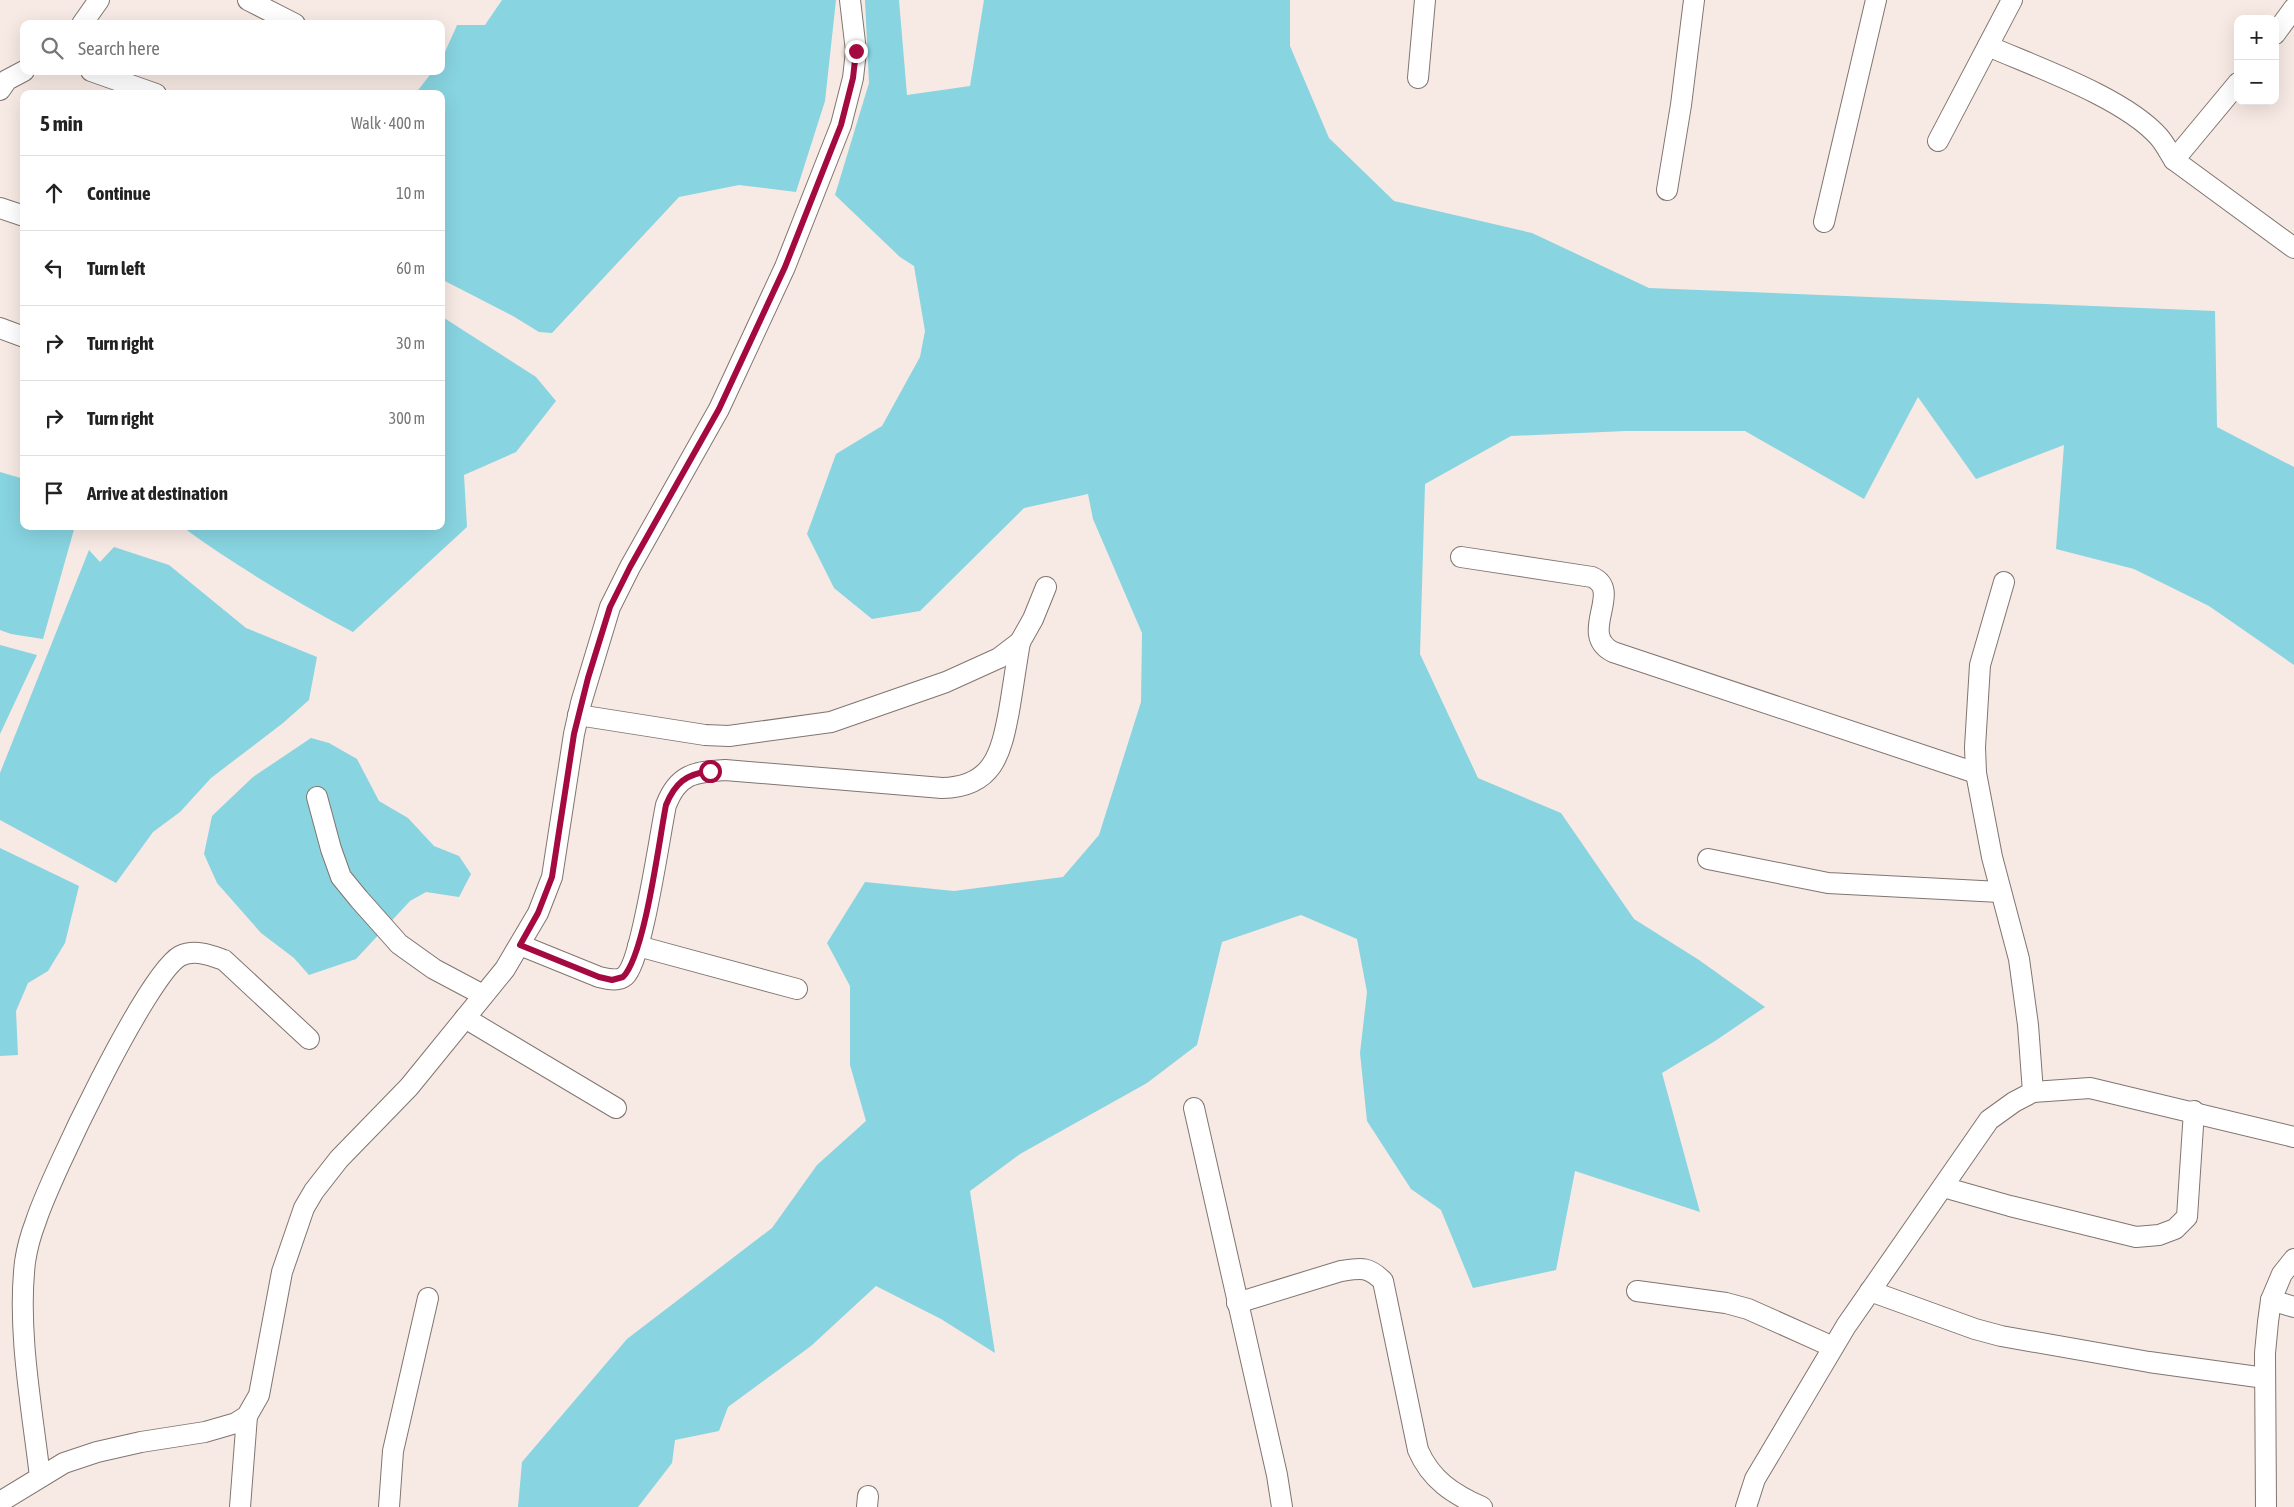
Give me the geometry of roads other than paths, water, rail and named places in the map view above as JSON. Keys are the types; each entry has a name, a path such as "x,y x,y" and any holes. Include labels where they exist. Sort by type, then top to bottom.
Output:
{"street":[{"path":"85,20 99,0"},
{"path":"248,0 287,20"},
{"path":"0,1502 64,1463 97,1452 141,1442 205,1432 236,1424 247,1416 260,1395 282,1272 304,1208 326,1174 409,1087 505,969 520,945 538,913 552,877 578,715 610,607 630,567 719,409 785,267 823,175 841,125 853,78 856,51 850,0"},
{"path":"1418,78 1425,0"},
{"path":"1667,190 1681,105 1694,0"},
{"path":"1824,222 1876,0"},
{"path":"1938,141 2012,0"},
{"path":"2279,29 2294,8"},
{"path":"1988,46 2106,98 2134,116 2159,137 2174,160 2294,248"},
{"path":"1,87 7,80 20,73"},
{"path":"102,75 145,90"},
{"path":"2174,160 2234,88"},
{"path":"0,208 20,215"},
{"path":"0,328 20,336"},
{"path":"1462,557 1592,577 1599,580 1604,589 1599,636 1606,649 1976,773"},
{"path":"2004,582 1980,665 1975,716 1976,773 2000,892 2019,959 2025,998 2033,1092"},
{"path":"520,945 599,977 612,980 623,977 630,971 638,946 666,805 672,790 683,780 695,773 725,770 959,788 982,776 992,766 1003,744 1020,642 1033,619 1046,587"},
{"path":"578,715 705,735 729,736 831,722 946,682 999,658 1020,642"},
{"path":"317,797 331,849 341,877 359,899 399,944 434,969 483,996"},
{"path":"1708,859 1828,883 2000,892"},
{"path":"638,946 797,989"},
{"path":"40,1477 24,1333 25,1260 36,1220 70,1142 99,1083 140,1010 170,964 181,956 193,952 206,953 224,960 309,1039"},
{"path":"465,1018 616,1108"},
{"path":"1746,1507 1755,1479 1870,1291 1990,1120 2014,1102 2033,1092 2090,1088 2294,1137"},
{"path":"1194,1108 1282,1507"},
{"path":"1943,1187 2010,1206 2136,1237 2159,1235 2175,1229 2187,1217 2194,1112"},
{"path":"2266,1507 2265,1353 2271,1300 2282,1274 2294,1259"},
{"path":"1237,1303 1342,1271 1372,1270 1383,1281 1418,1450 1425,1466 1440,1483 1457,1496 1482,1507"},
{"path":"1637,1291 1726,1303 1748,1309 1834,1347"},
{"path":"1870,1291 1975,1329 2001,1336 2149,1362 2266,1378"},
{"path":"389,1507 393,1451 428,1298"},
{"path":"2271,1300 2294,1307"},
{"path":"240,1507 247,1416"}],"water":[{"path":"502,0 836,0 825,101 796,192 739,185 679,197 552,333 539,332 513,316 445,281 445,90 418,90 430,75 445,75 445,52 457,25 485,25"},
{"path":"865,0 899,0 907,95 970,86 984,0 1290,0 1290,46 1329,138 1394,201 1532,233 1649,288 2215,311 2217,427 2294,467 2294,665 2209,606 2134,569 2056,549 2064,445 1976,479 1918,397 1864,499 1745,431 1626,431 1511,436 1425,484 1420,654 1478,778 1561,813 1634,919 1699,960 1765,1007 1715,1041 1662,1073 1700,1212 1575,1171 1556,1270 1473,1288 1441,1210 1411,1189 1367,1121 1360,1053 1367,992 1357,939 1301,915 1222,942 1197,1045 1147,1083 1020,1154 970,1191 995,1353 941,1319 876,1286 811,1346 728,1407 719,1431 675,1440 672,1463 638,1507 518,1507 522,1462 627,1339 772,1228 817,1165 866,1121 850,1065 850,986 827,943 865,882 954,891 1063,877 1099,835 1141,702 1142,633 1093,519 1088,494 1024,508 920,611 872,619 834,588 807,534 836,454 882,426 920,357 925,331 914,266 900,257 835,195 869,83"},
{"path":"445,319 536,377 556,401 516,452 464,475 467,527 353,632 265,582 187,530 445,530"},
{"path":"0,472 20,478 20,530 74,530 43,639 11,634 0,630"},
{"path":"114,547 169,565 246,628 317,657 309,700 283,723 211,778 180,812 153,832 116,883 0,820 0,773 89,550 100,562"},
{"path":"0,645 37,655 0,734"},
{"path":"311,738 329,743 357,759 379,801 408,818 434,846 459,856 471,874 459,897 426,892 410,901 356,959 309,975 294,958 261,933 217,883 204,854 212,816 253,777"},
{"path":"0,848 79,886 65,943 48,971 28,983 16,1011 18,1055 0,1056"}]}
